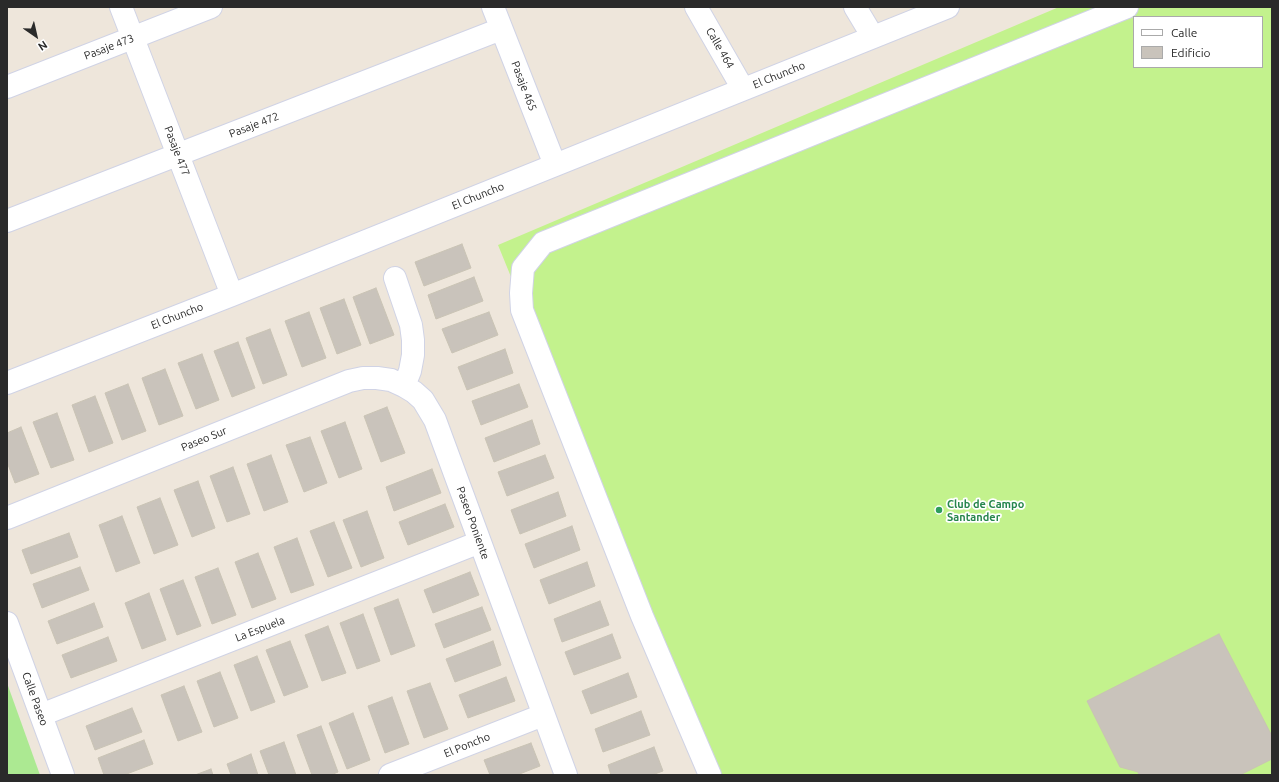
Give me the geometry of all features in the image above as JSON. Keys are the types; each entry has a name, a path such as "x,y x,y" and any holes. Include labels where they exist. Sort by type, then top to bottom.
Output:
{"street":[{"name":"Pasaje 477","path":"121,7 232,295"},
{"name":"Pasaje 473","path":"7,87 211,7"},
{"name":"Pasaje 465","path":"493,7 555,165"},
{"name":"Calle 464","path":"696,7 744,89"},
{"path":"855,7 872,37"},
{"name":"El Chuncho","path":"7,383 232,295 948,7"},
{"path":"710,775 642,616 522,310 521,293 523,268 543,243 1127,7"},
{"name":"Pasaje 472","path":"7,221 501,29"},
{"path":"395,278 410,325 413,340 413,355 410,371 404,386"},
{"name":"Paseo Sur","path":"7,518 349,381 363,378 377,378 391,380 404,386"},
{"name":"Paseo Poniente","path":"404,386 423,400 436,420 566,775"},
{"name":"La Espuela","path":"41,715 480,542"},
{"name":"Calle Paseo","path":"7,624 63,775"},
{"name":"El Poncho","path":"390,775 543,714"}],"green space":[{"name":"Club de Campo Santander","path":"1059,7 1272,7 1272,775 714,775 498,245"},
{"path":"7,683 40,775 7,775"}],"building":[{"path":"462,244 471,268 424,286 415,262"},
{"path":"474,277 483,301 436,319 428,295"},
{"path":"376,288 394,335 370,344 353,297"},
{"path":"344,299 361,345 337,354 320,308"},
{"path":"309,312 326,358 302,367 285,321"},
{"path":"489,312 498,335 452,353 442,329"},
{"path":"270,329 287,375 263,384 246,338"},
{"path":"238,342 255,388 232,397 214,351"},
{"path":"505,349 513,373 467,390 458,367"},
{"path":"202,354 219,400 196,409 178,363"},
{"path":"165,369 183,416 159,425 142,378"},
{"path":"128,384 146,431 122,440 105,393"},
{"path":"519,384 528,407 481,425 472,401"},
{"path":"95,396 113,443 89,452 72,405"},
{"path":"387,407 405,453 381,462 364,416"},
{"path":"57,413 74,460 51,468 33,422"},
{"path":"532,420 540,444 494,462 485,438"},
{"path":"345,422 362,469 339,478 321,431"},
{"path":"21,427 39,474 15,483 7,462 7,433"},
{"path":"310,437 327,483 304,492 286,445"},
{"path":"271,455 288,502 264,511 247,464"},
{"path":"545,455 554,478 507,496 498,472"},
{"path":"233,467 250,514 227,522 210,476"},
{"path":"432,469 441,493 394,511 386,487"},
{"path":"198,481 215,528 192,537 174,490"},
{"path":"558,492 566,516 520,534 511,510"},
{"path":"160,498 178,545 154,554 137,507"},
{"path":"445,504 454,527 408,545 399,522"},
{"path":"367,511 384,558 361,567 343,520"},
{"path":"122,516 140,563 116,572 99,525"},
{"path":"334,522 352,568 328,577 310,531"},
{"path":"572,526 580,550 534,568 525,544"},
{"path":"69,533 78,557 31,574 22,550"},
{"path":"297,538 314,585 291,593 274,547"},
{"path":"258,553 276,599 252,608 235,562"},
{"path":"587,562 595,586 549,604 540,580"},
{"path":"80,567 89,590 42,608 33,584"},
{"path":"218,568 236,615 212,624 195,577"},
{"path":"470,572 479,595 433,613 424,590"},
{"path":"183,580 201,626 177,635 160,589"},
{"path":"149,593 166,640 142,649 125,603"},
{"path":"398,599 415,646 391,655 374,608"},
{"path":"600,601 609,625 562,642 554,619"},
{"path":"94,603 103,627 57,644 48,621"},
{"path":"482,607 491,630 444,648 435,624"},
{"path":"363,614 380,661 357,669 340,623"},
{"path":"328,626 346,673 322,681 305,635"},
{"path":"612,634 621,658 574,675 565,652"},
{"path":"1219,634 1272,736 1272,759 1240,775 1139,775 1138,772 1120,767 1087,701"},
{"path":"108,637 117,661 71,678 62,655"},
{"path":"290,641 308,687 284,696 266,650"},
{"path":"493,641 501,665 455,682 446,659"},
{"path":"257,656 275,702 251,711 234,665"},
{"path":"220,672 238,718 214,727 197,681"},
{"path":"628,673 637,697 591,714 582,691"},
{"path":"506,677 515,701 468,718 459,695"},
{"path":"430,683 448,729 424,738 407,691"},
{"path":"184,686 202,732 178,741 161,695"},
{"path":"392,697 409,744 385,753 368,706"},
{"path":"132,708 142,732 95,750 86,726"},
{"path":"641,711 650,735 603,752 595,729"},
{"path":"353,713 370,760 347,769 329,723"},
{"path":"321,726 338,772 331,775 312,775 297,735"},
{"path":"144,740 153,764 124,775 104,775 98,758"},
{"path":"284,742 296,775 269,775 260,751"},
{"path":"531,743 540,766 517,775 490,775 484,760"},
{"path":"654,747 663,771 652,775 611,775 608,765"},
{"path":"251,754 258,775 231,775 227,764"},
{"path":"211,769 213,775 195,775"}],"place":[{"name":"Club de Campo Santander","path":"939,510"}]}
